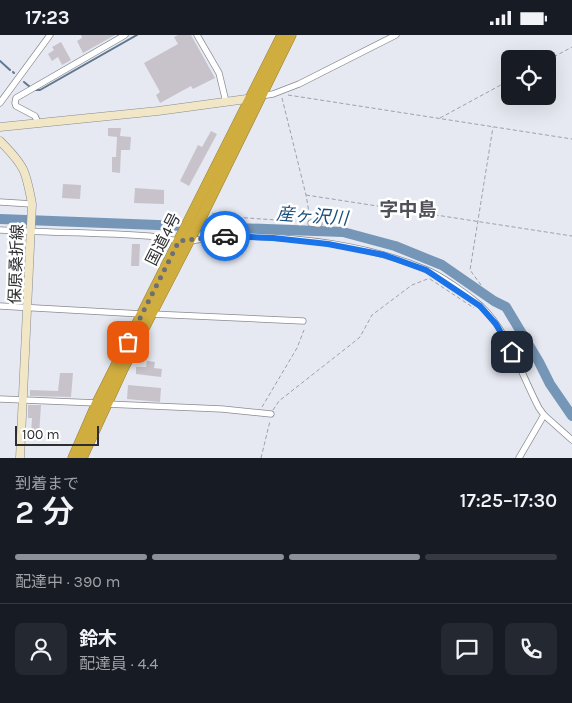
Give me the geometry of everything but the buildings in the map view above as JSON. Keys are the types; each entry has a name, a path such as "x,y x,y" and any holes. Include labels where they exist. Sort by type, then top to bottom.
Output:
{"highway":[{"name":"国道4号","path":"73,458 184,239 199,214 255,97 282,35"},
{"name":"国道4号","path":"255,97 291,35"},
{"name":"国道4号","path":"82,458 102,404"}],"main road":[{"path":"0,127 226,102 255,97"},
{"name":"保原桑折線","path":"0,141 19,160 27,175 32,204 20,458"}],"street":[{"path":"0,103 50,35"},
{"path":"38,123 35,116 16,106 16,98 125,35"},
{"path":"197,35 219,73 226,102"},
{"path":"255,97 299,84 396,35"},
{"path":"0,202 32,204"},
{"path":"311,223 319,224"},
{"path":"0,230 31,230 184,239 228,236 273,238 328,244 384,255 433,273 480,306 496,324 544,415 572,440"},
{"path":"0,306 303,321"},
{"path":"0,399 271,414"},
{"path":"518,458 544,415"}],"path":[{"path":"556,56 572,47"},
{"path":"439,118 501,85"},
{"path":"280,91 286,95 572,139"},
{"path":"199,214 311,223 306,195 280,91"},
{"path":"481,285 470,270 493,127"},
{"path":"306,195 572,235"},
{"path":"261,458 271,414 279,401 360,337 372,315 412,285 429,279 433,273"},
{"path":"429,279 476,310"},
{"path":"259,413 297,348 304,330"}],"waterway":[{"path":"34,90 40,90 137,35"},
{"path":"0,61 10,70"},
{"path":"24,82 30,87"},
{"name":"産ヶ沢川","path":"0,219 343,232 395,246 442,265 494,301 506,307 550,384 572,416"}],"way so far":[{"path":"128,342 179,241 225,236"}],"district":[{"name":"字中島","path":"408,210"}],"route":[{"path":"225,236 273,238 328,244 384,255 426,270 480,306 496,324 512,352"}]}
